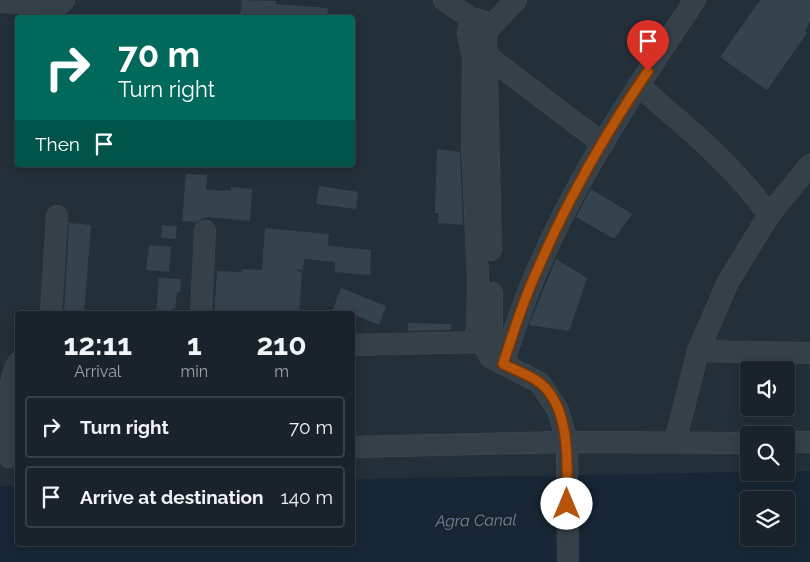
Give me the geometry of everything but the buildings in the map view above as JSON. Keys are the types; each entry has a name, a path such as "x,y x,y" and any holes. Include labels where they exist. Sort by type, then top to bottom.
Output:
{"street":[{"path":"0,2 48,5 60,4 64,0"},
{"path":"355,346 484,345 492,338 477,34 500,0"},
{"path":"477,34 516,0"},
{"path":"503,364 540,263 562,217 638,85 695,0"},
{"path":"447,1 477,34 603,144"},
{"path":"638,85 727,163 749,187 769,215"},
{"path":"675,442 698,351 728,282 769,215 810,164"},
{"path":"52,311 57,216"},
{"path":"201,311 205,231"},
{"path":"484,345 490,357 540,383 558,410 567,442 568,562"},
{"path":"698,351 810,353"},
{"path":"9,457 11,391 15,367"},
{"path":"355,447 567,442 740,443"},
{"path":"795,442 810,442"}],"water":[{"name":"Agra Canal","path":"795,471 810,471 810,562 0,562 0,486 15,486 15,546 355,546 355,479 740,472 740,481 795,481"}],"route":[{"path":"567,504 567,442 558,410 552,398 540,383 503,364 540,263 562,217 603,144 648,71"}]}
